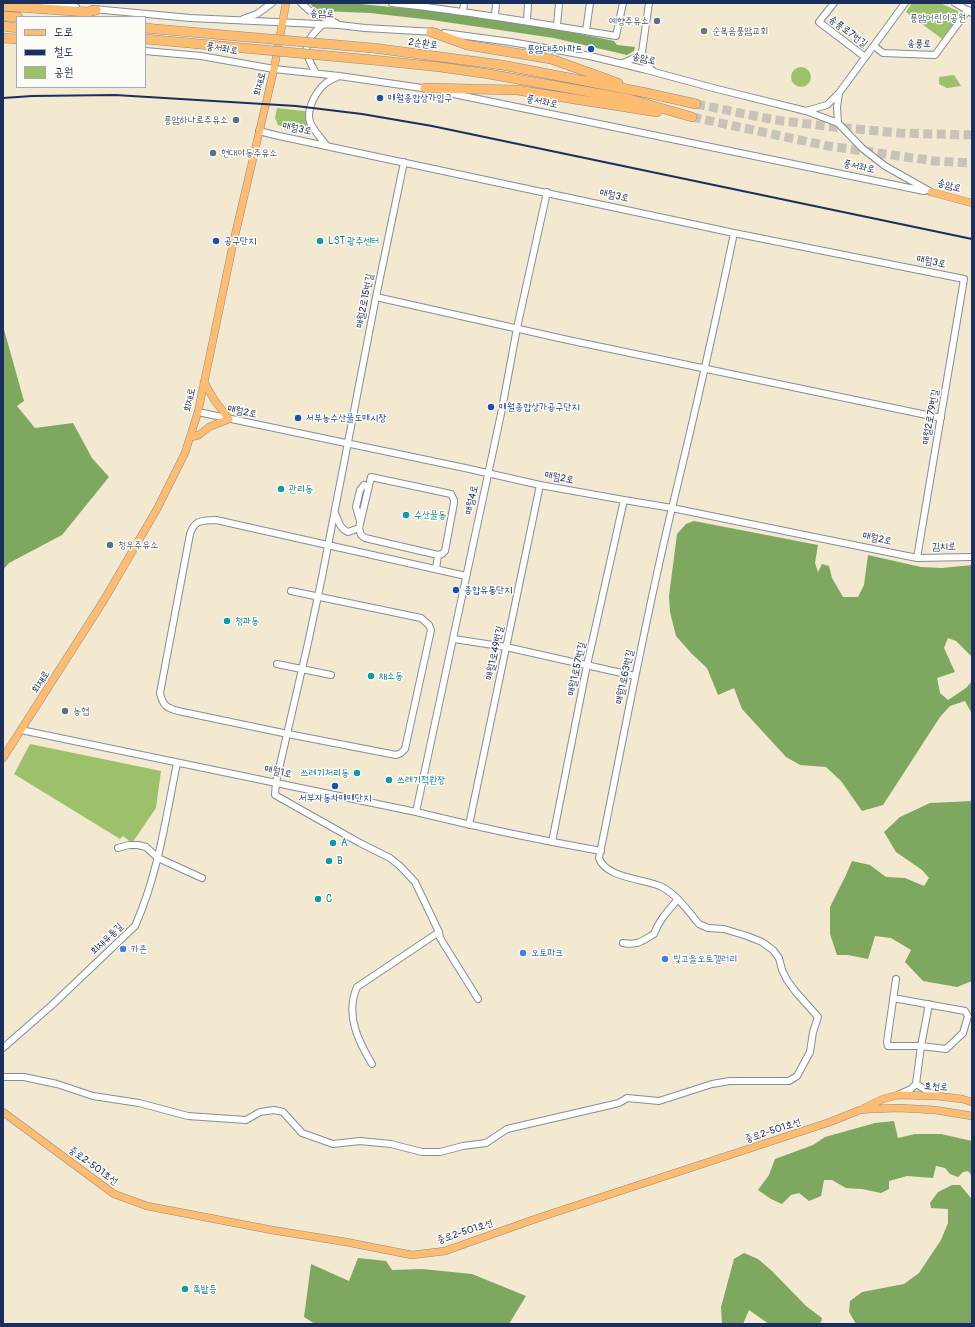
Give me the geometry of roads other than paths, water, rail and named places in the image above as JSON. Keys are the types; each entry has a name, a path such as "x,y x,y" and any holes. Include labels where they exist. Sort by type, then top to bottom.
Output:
{"highway":[{"path":"3,6 87,12 96,10"},
{"path":"3,16 16,17"},
{"path":"3,26 16,28"},
{"name":"2순환로","path":"146,28 373,48 502,65 696,104"},
{"path":"431,32 467,45 551,59 648,94"},
{"path":"3,39 16,40"},
{"name":"2순환로","path":"146,39 440,67 489,74 629,100 692,117 517,90 426,88"}],"main road":[{"name":"회재로","path":"3,758 104,600 154,515 178,468 191,437 198,412 236,230 274,69 286,3"},
{"name":"송암로","path":"931,192 972,203"},
{"path":"191,437 199,435 209,427 229,419 215,401 204,382"},
{"name":"효천로","path":"860,1110 883,1099 898,1095 937,1096 972,1102"},
{"name":"중로2-501호선","path":"3,1112 114,1194 147,1206 412,1255 445,1251 538,1218 830,1122 860,1110 899,1108 936,1110 972,1116"}],"street":[{"name":"송암로","path":"44,3 96,10 431,32 511,42 590,56 806,111 838,123 862,148 885,166 931,192"},
{"path":"239,20 257,14 272,3"},
{"path":"301,3 310,11 339,25"},
{"path":"392,3 433,5 463,12 616,36 623,3"},
{"path":"463,12 464,3"},
{"path":"495,16 496,3"},
{"path":"527,21 528,3"},
{"path":"557,26 559,3"},
{"path":"586,31 590,3"},
{"path":"649,3 642,52 646,64 654,72"},
{"name":"송풍로7번길","path":"834,3 819,22 865,57"},
{"path":"806,111 827,105 839,94 905,3"},
{"path":"955,3 970,11"},
{"name":"송풍로","path":"874,46 883,53 934,55 970,11"},
{"path":"316,73 307,58 307,47 309,38 323,24"},
{"name":"풍서좌로","path":"146,51 201,56 274,69 316,73 426,88 931,192"},
{"path":"622,64 639,56 642,52"},
{"path":"326,145 311,122 309,117 310,111 316,94 326,83 339,76"},
{"path":"838,123 837,107 839,94"},
{"name":"매월3로","path":"260,131 734,233 964,279"},
{"name":"매월2로15번길","path":"276,782 318,596 347,443 404,162"},
{"name":"매월4로","path":"416,812 454,639 502,409 517,328 547,192"},
{"name":"매월1로63번길","path":"601,851 635,676 734,233"},
{"name":"매월2로79번길","path":"917,558 964,279"},
{"path":"376,297 941,418"},
{"name":"매월2로","path":"198,412 540,485 672,508 917,558"},
{"path":"334,512 340,527 344,530 348,532 359,525 371,477 451,494 454,503 445,551 438,555 361,536 359,525 356,507 360,490 364,485"},
{"name":"매월1로49번길","path":"469,825 540,485"},
{"name":"매월1로57번길","path":"552,842 588,665 624,500"},
{"path":"291,591 421,618 429,625 431,630 405,749 396,755 288,734 168,708 162,700 160,694 192,528 196,523 201,521 216,520 466,576"},
{"path":"436,569 438,555"},
{"name":"김치로","path":"917,558 972,557"},
{"path":"454,639 506,647 635,676"},
{"path":"277,664 331,675"},
{"name":"매월1로","path":"21,730 276,782 469,825 601,851"},
{"name":"회재유통길","path":"3,1048 52,1005 129,932 137,921 142,910 158,858 177,763"},
{"path":"276,782 275,796 390,858 415,882 439,932 440,938 478,999"},
{"path":"118,848 129,845 146,847 158,858 202,878"},
{"path":"3,1077 24,1077 57,1084 93,1096 139,1103 188,1116 246,1120 260,1112 274,1110 283,1112 302,1133 333,1144 360,1141 391,1144 422,1152 440,1152 463,1146 486,1143 506,1129 619,1103 627,1098 659,1101 712,1084 730,1081 789,1081 797,1076 810,1052 813,1032 818,1017 787,980 782,970 779,958 773,950 762,942 747,936 724,929 699,924 678,899 662,888 614,873 602,865 600,861 601,851"},
{"path":"623,943 631,945 637,944 654,934 658,923 678,899"},
{"path":"372,1064 358,1038 354,1025 352,1004 353,995 357,987 439,932"},
{"path":"893,998 965,1011 968,1016 963,1033 946,1049 921,1046 888,1046 893,998 896,979"},
{"path":"898,1095 911,1089 916,1084 929,1004"},
{"path":"916,1084 937,1096"}],"tunnel":[{"path":"696,104 775,120 834,127 900,133 972,135"},
{"path":"692,117 828,146 935,161 972,163"}],"railway":[{"path":"3,98 32,96 115,95 296,106 362,114 432,126 972,239"}],"place":[{"name":"예향주유소","path":"657,21"},
{"name":"순복음풍암교회","path":"704,31"},
{"name":"풍암대주아파트","path":"591,49"},
{"name":"매월종합상가입구","path":"380,98"},
{"name":"풍암하나로주유소","path":"236,120"},
{"name":"현대이동주유소","path":"213,153"},
{"name":"공구단지","path":"216,241"},
{"name":"LST 광주센터","path":"320,241"},
{"name":"매월종합상가공구단지","path":"491,407"},
{"name":"서부농수산물도매시장","path":"298,418"},
{"name":"관리동","path":"281,489"},
{"name":"수산물동","path":"406,515"},
{"name":"청우주유소","path":"110,545"},
{"name":"종합유통단지","path":"456,590"},
{"name":"청과동","path":"227,621"},
{"name":"채소동","path":"371,676"},
{"name":"농협","path":"65,711"},
{"name":"쓰레기처리동","path":"357,773"},
{"name":"쓰레기적환장","path":"389,780"},
{"name":"서부자동차매매단지","path":"335,786"},
{"name":"A","path":"333,843"},
{"name":"B","path":"329,861"},
{"name":"C","path":"318,899"},
{"name":"카존","path":"123,949"},
{"name":"오토파크","path":"523,953"},
{"name":"빛고을오토갤러리","path":"665,959"},
{"name":"쪽밭등","path":"185,1289"}],"park label":[{"name":"풍암어린이공원","path":"938,18"}]}
